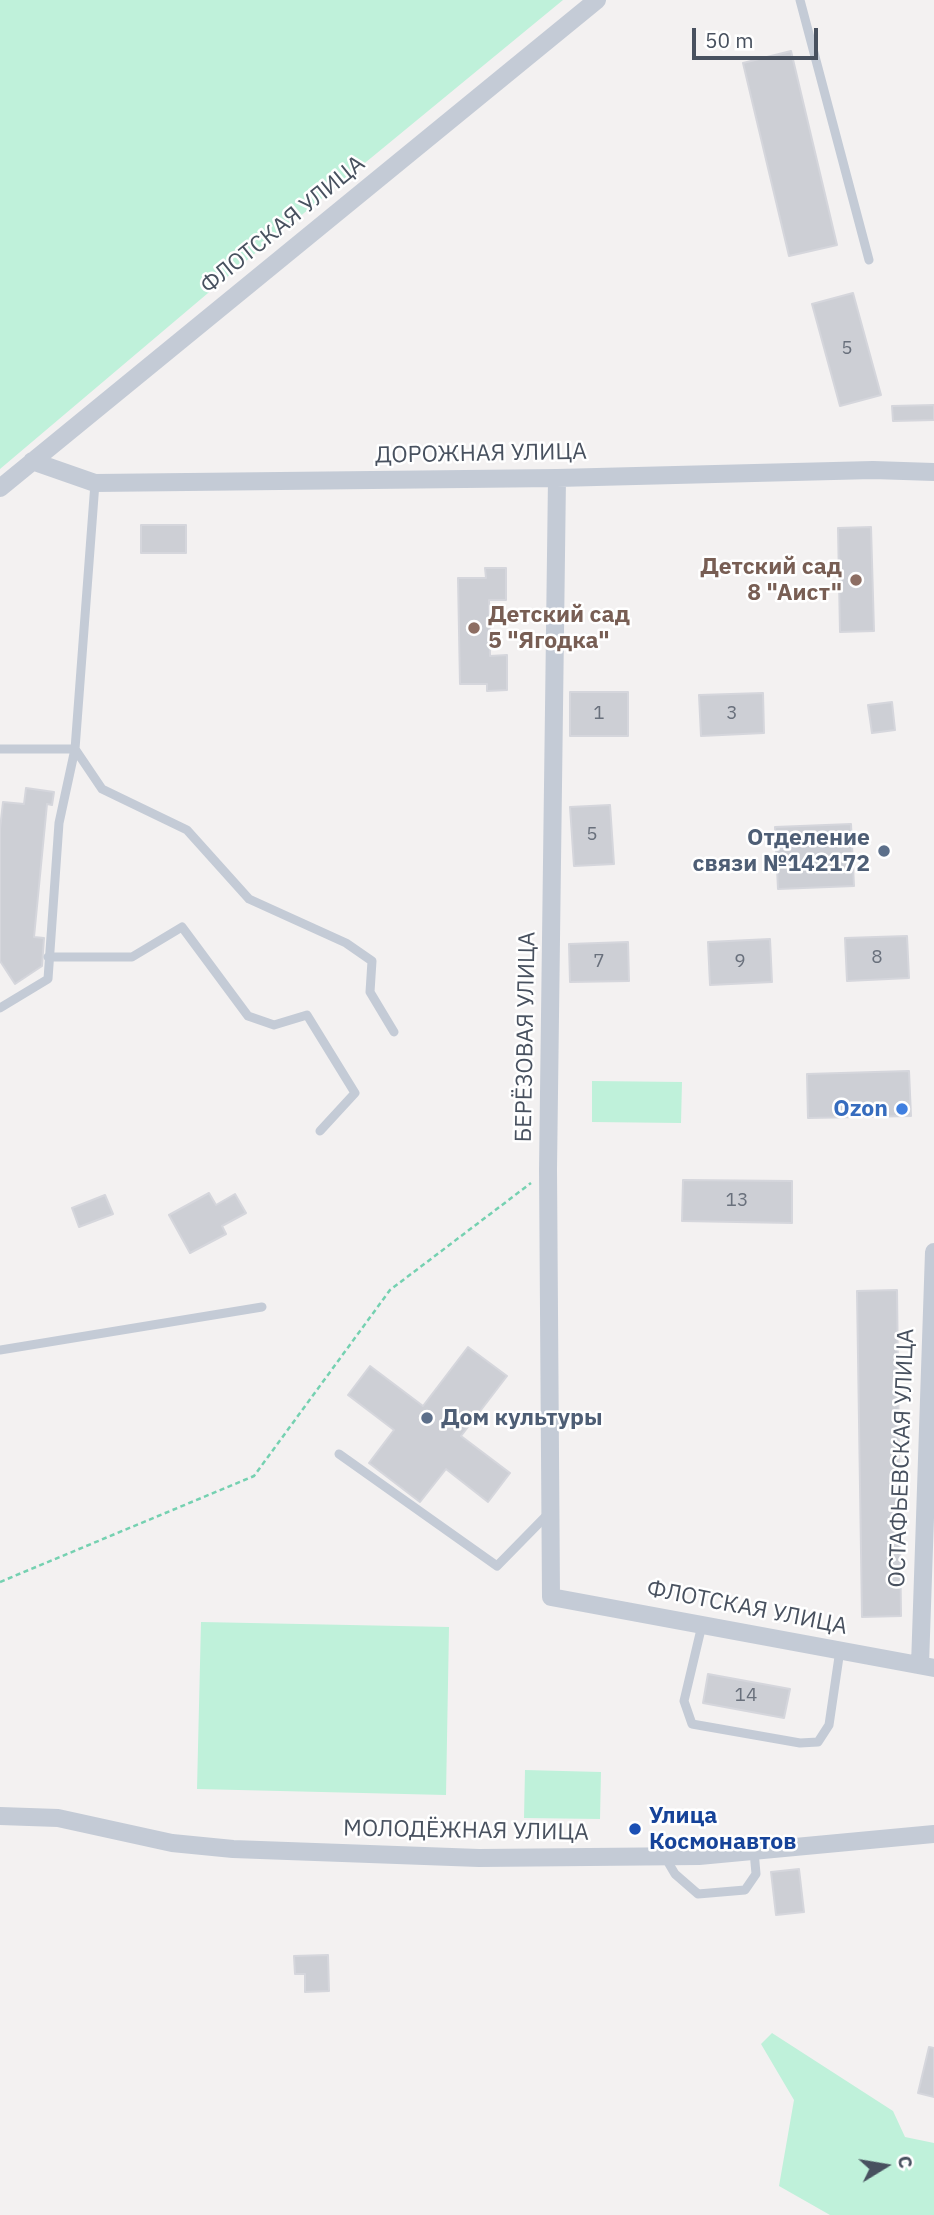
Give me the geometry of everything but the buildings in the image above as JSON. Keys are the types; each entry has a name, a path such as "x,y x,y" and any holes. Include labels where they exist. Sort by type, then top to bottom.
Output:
{"street":[{"name":"ФЛОТСКАЯ УЛИЦА","path":"0,488 597,0"},
{"name":"ДОРОЖНАЯ УЛИЦА","path":"32,461 95,482 934,472"},
{"name":"БЕРЁЗОВАЯ УЛИЦА","path":"551,1597 548,1170 557,478"},
{"name":"ОСТАФЬЕВСКАЯ УЛИЦА","path":"927,1667 934,1252"},
{"name":"ФЛОТСКАЯ УЛИЦА","path":"551,1597 927,1667"},
{"name":"МОЛОДЁЖНАЯ УЛИЦА","path":"0,1815 58,1818 172,1843 233,1849 479,1858 666,1857 934,1834"}],"lane":[{"path":"800,0 869,260"},
{"path":"0,1008 48,979 60,823 75,749 95,482"},
{"path":"0,749 75,749"},
{"path":"75,749 102,789 187,830 249,899 346,943 372,961 370,992 394,1032"},
{"path":"48,957 132,957 182,927 248,1016 274,1025 307,1015 355,1093 320,1131"},
{"path":"0,1350 262,1307"},
{"path":"339,1454 497,1566 550,1512"},
{"path":"702,1625 684,1701 692,1724 800,1743 818,1742 829,1725 840,1650"},
{"path":"666,1857 675,1874 698,1894 745,1890 756,1874 754,1851"}],"path":[{"path":"0,1582 254,1476 390,1290 548,1170"}],"green space":[{"path":"0,0 563,0 253,255 0,469"},
{"path":"592,1081 682,1082 681,1123 592,1122"},
{"path":"201,1622 449,1627 446,1795 197,1789"},
{"path":"525,1770 601,1772 600,1819 524,1818"},
{"path":"772,2033 893,2111 905,2137 934,2143 934,2215 830,2215 779,2186 794,2100 761,2044"}],"place":[{"name":"Детский сад 8 \"Аист\"","path":"856,580"},
{"name":"Детский сад 5 \"Ягодка\"","path":"474,628"},
{"name":"Отделение связи №142172","path":"884,851"},
{"name":"Ozon","path":"902,1109"},
{"name":"Дом культуры","path":"427,1418"},
{"name":"Улица Космонавтов","path":"635,1829"}]}
